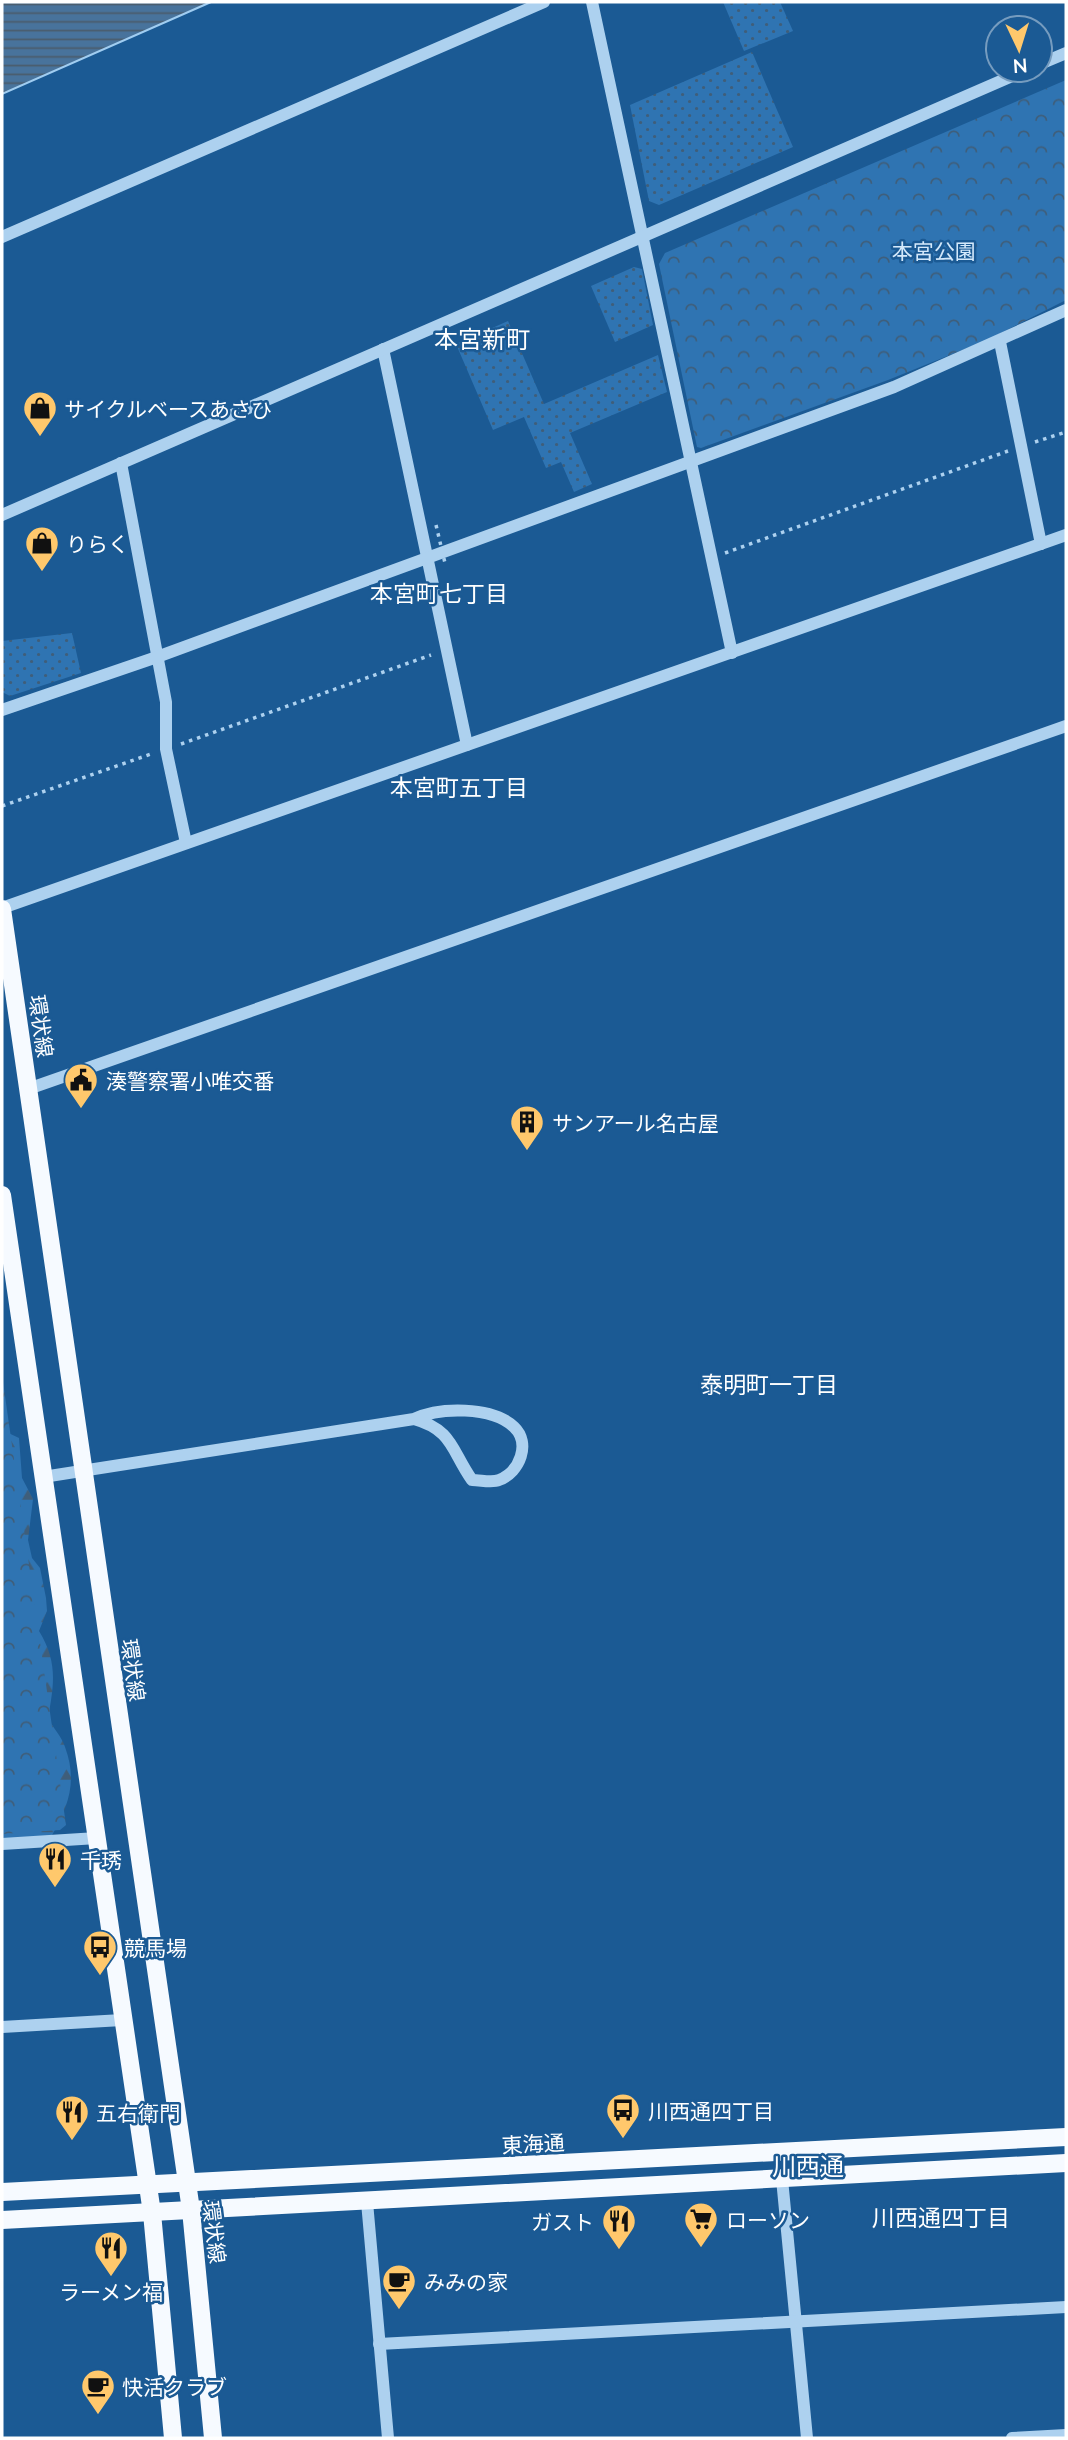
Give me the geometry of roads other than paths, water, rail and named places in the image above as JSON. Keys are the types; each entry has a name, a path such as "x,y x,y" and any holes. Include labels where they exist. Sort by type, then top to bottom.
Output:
{"main road":[{"name":"環状線","path":"2,909 191,2210 213,2438"},
{"path":"2,1195 152,2213 173,2438"},
{"name":"東海通","path":"2,2192 1066,2137"},
{"path":"2,2220 1066,2163"}],"street":[{"path":"2,237 544,2"},
{"path":"592,2 640,237 692,459 732,653"},
{"path":"2,515 994,84"},
{"path":"2,710 157,657 894,387 1000,342 1066,310"},
{"path":"1000,342 1041,544"},
{"path":"383,349 467,745"},
{"path":"121,463 166,702 166,749 186,843"},
{"path":"2,909 1066,535"},
{"path":"28,1089 1066,726"},
{"path":"43,1477 414,1419 426,1413 469,1412 502,1418 516,1429 522,1442 520,1463 512,1474 496,1482 472,1480 442,1431 435,1425 414,1419"},
{"path":"2,1844 97,1838"},
{"path":"2,2027 122,2020"},
{"path":"782,2179 807,2438"},
{"path":"367,2202 388,2438"},
{"path":"379,2344 1066,2306"},
{"path":"1013,2438 1066,2435"}],"place":[{"name":"サイクルベースあさひ","path":"40,438"},
{"name":"りらく","path":"42,573"},
{"name":"湊警察署小唯交番","path":"81,1110"},
{"name":"サンアール名古屋","path":"527,1152"},
{"name":"千琇","path":"55,1889"},
{"name":"競馬場","path":"100,1977"},
{"name":"川西通四丁目","path":"623,2140"},
{"name":"五右衛門","path":"72,2142"},
{"name":"ローソン","path":"701,2249"},
{"name":"ガスト","path":"619,2251"},
{"name":"ラーメン福","path":"111,2278"},
{"name":"みみの家","path":"399,2311"},
{"name":"快活クラブ","path":"98,2416"}],"district":[{"name":"本宮新町","path":"482,338"},
{"name":"本宮町七丁目","path":"439,593"},
{"name":"本宮町五丁目","path":"459,787"},
{"name":"泰明町一丁目","path":"769,1384"},
{"name":"川西通","path":"808,2165"},
{"name":"川西通四丁目","path":"941,2217"}],"park label":[{"name":"本宮公園","path":"934,250"}]}
